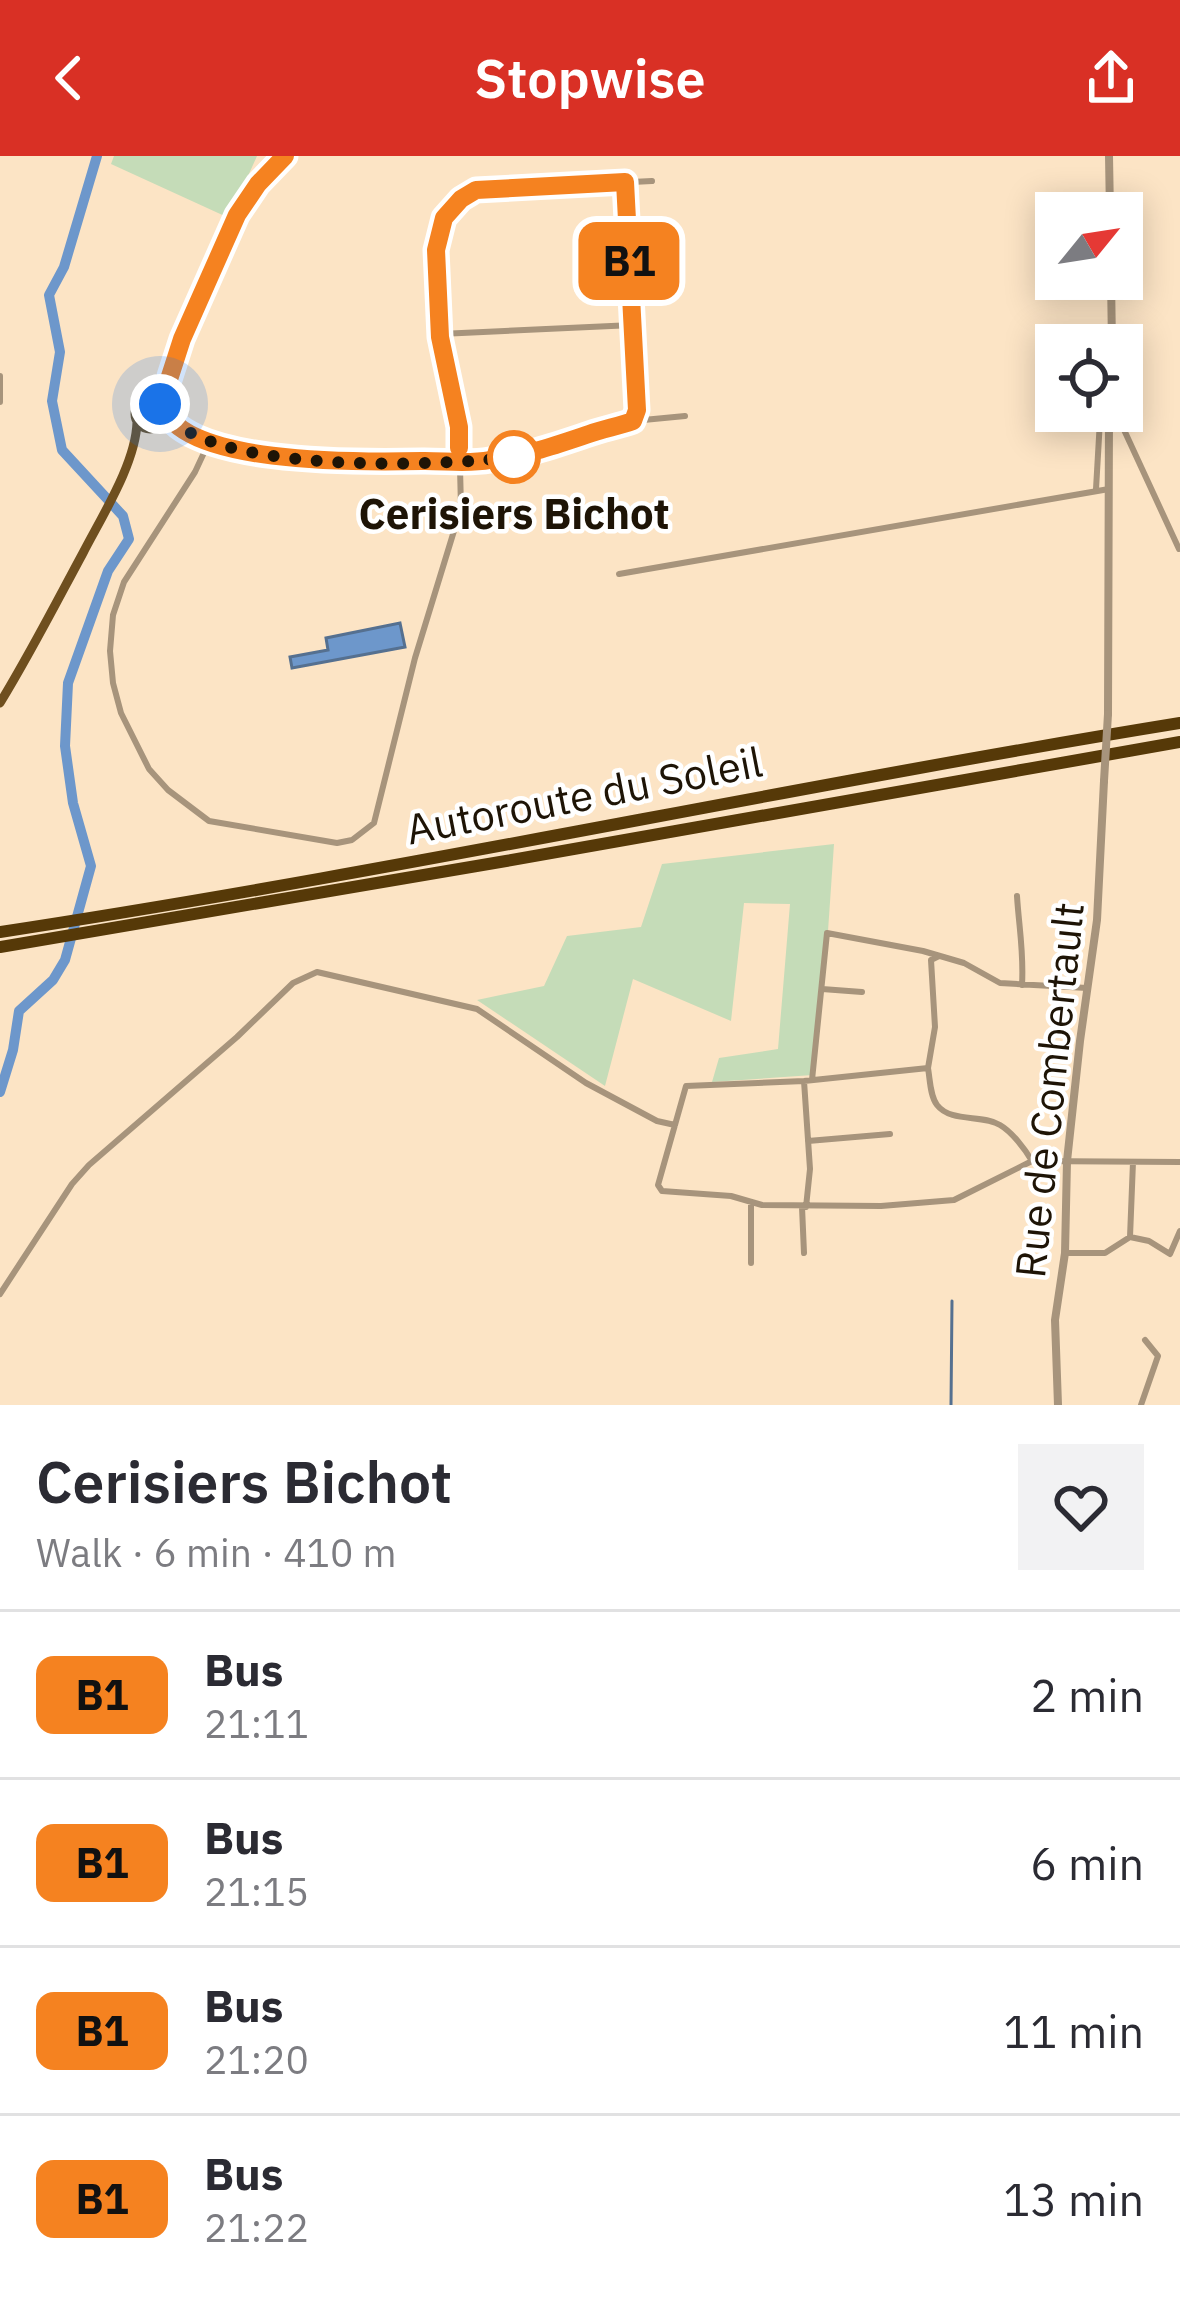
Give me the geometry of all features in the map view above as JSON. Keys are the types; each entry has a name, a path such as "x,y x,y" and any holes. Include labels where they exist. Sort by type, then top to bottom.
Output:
{"highway":[{"name":"Autoroute du Soleil","path":"0,947 63,936 87,925 503,845 1180,722"},
{"name":"Autoroute du Soleil","path":"0,932 70,921 87,925 506,861 1180,742"}],"main road":[{"path":"0,703 106,509 130,452 136,408 147,400 182,339 237,215 282,156"},
{"path":"130,452 155,428 164,411 163,398 182,339"},
{"path":"147,400 158,402 164,411"},
{"path":"136,422 143,428 155,428"}],"street":[{"path":"1109,156 1110,192"},
{"path":"209,442 124,583 113,615 110,651 121,713 149,769 209,821 337,843 352,840 374,823 415,658 461,508 459,427 440,334 436,250 444,218 476,190 652,181"},
{"path":"625,182 637,410 633,421"},
{"path":"440,334 633,325"},
{"path":"0,376 0,402"},
{"path":"164,411 183,429 209,442 302,460 370,464 482,462 536,452 633,421 685,416"},
{"path":"155,428 183,429"},
{"path":"1096,490 1099,432"},
{"name":"Rue de Combertault","path":"1058,1405 1055,1320 1065,1253 1067,1161 1097,920 1108,714 1109,432"},
{"path":"1125,432 1179,549"},
{"path":"619,574 1109,490"},
{"path":"1017,896 1024,947 1022,985"},
{"path":"804,1253 804,1207 811,1169 808,1081 827,933 940,956 1000,983 1087,988"},
{"path":"940,956 931,960 935,1027 928,1067 933,1101 950,1114 999,1124 1032,1160"},
{"path":"0,1294 85,1169 293,983 317,972 477,1009 586,1083 675,1125"},
{"path":"822,989 862,992"},
{"path":"928,1067 808,1081 686,1086 658,1185 662,1191 751,1202 880,1206 954,1200 1032,1160 1180,1162"},
{"path":"808,1141 890,1134"},
{"path":"1130,1237 1133,1162"},
{"path":"751,1202 751,1263"},
{"path":"1065,1253 1105,1253 1130,1237 1149,1241 1170,1254 1180,1231"},
{"path":"1141,1405 1158,1356 1145,1340"}],"green space":[{"path":"114,156 257,156 229,218 111,164"},
{"path":"834,844 813,1075 712,1082 719,1058 778,1049 790,904 744,903 731,1021 633,979 605,1086 477,1000 544,986 567,936 641,927 662,864"}],"water":[{"path":"400,623 405,647 292,668 290,657 328,650 326,638"}],"waterway":[{"path":"0,1092 19,1011 53,980 65,960 91,866 73,803 65,746 68,683 108,571 129,539 123,516 62,450 52,401 60,352 49,295 64,267 97,156"},
{"path":"951,1405 952,1301"}],"bus line":[{"name":"B1","path":"285,156 237,215 182,339 163,398 164,414 219,446 334,463 482,462 536,452 633,421 637,410 625,182 476,190 444,218 436,250 440,337 459,448"}],"place":[{"name":"Cerisiers Bichot","path":"514,457"}],"route":[{"path":"160,404 164,414 183,429 219,446 302,460 370,464 514,457"}]}
